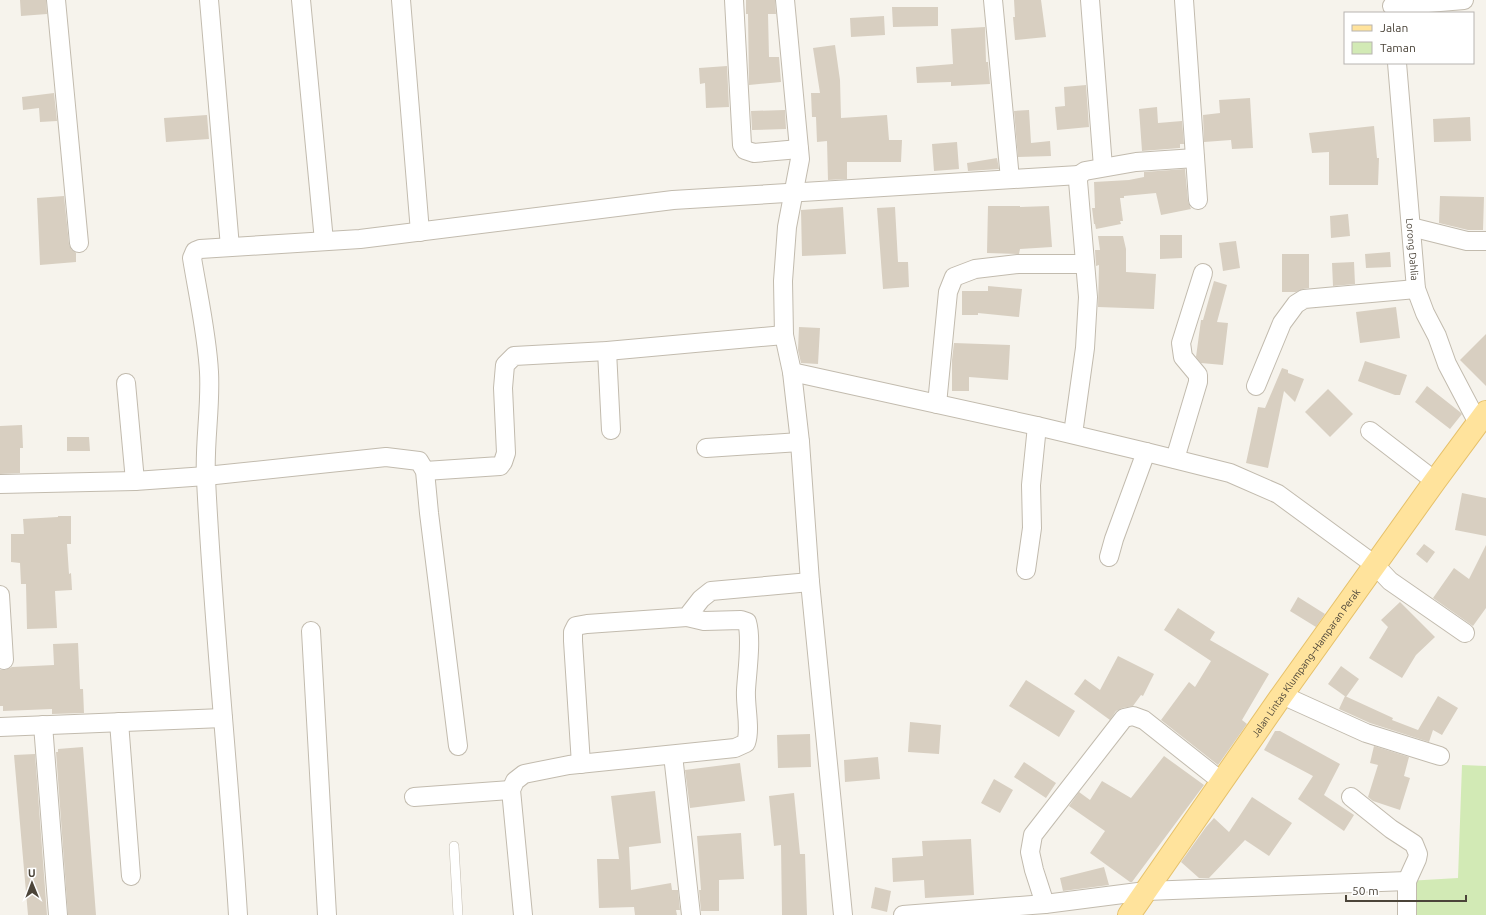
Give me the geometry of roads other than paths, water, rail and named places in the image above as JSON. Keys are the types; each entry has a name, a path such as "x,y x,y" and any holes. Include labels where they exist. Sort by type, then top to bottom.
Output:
{"main road":[{"name":"Jalan Lintas Klumpang–Hamparan Perak","path":"1128,915 1282,695 1435,480 1482,417"}],"street":[{"path":"56,0 79,243"},
{"path":"209,0 230,247"},
{"path":"301,0 324,241"},
{"path":"401,0 420,232"},
{"path":"734,0 742,146 745,150 754,153 799,149"},
{"path":"785,0 800,159 792,193 787,227 783,281 784,335 792,372 800,442 810,582 843,915"},
{"path":"993,0 1010,179"},
{"path":"1090,0 1103,167"},
{"path":"1184,0 1198,200"},
{"path":"1392,6 1464,0"},
{"name":"Lorong Dahlia","path":"1397,64 1416,289 1447,364 1482,417"},
{"path":"1073,434 1085,348 1088,297 1078,181 1080,175 1085,171 1136,162 1195,158"},
{"path":"238,915 232,812 223,718 206,476 209,373 192,258 195,251 200,249 360,239 673,200 1080,175"},
{"path":"1411,227 1467,241 1486,241"},
{"path":"937,404 948,292 954,277 975,269 1018,264 1085,264"},
{"path":"1175,459 1198,382 1198,375 1183,356 1181,343 1203,273"},
{"path":"1256,386 1282,323 1296,304 1304,299 1416,289"},
{"path":"425,471 500,466 504,462 506,453 503,388 505,365 514,356 607,351 784,335"},
{"path":"607,351 611,430"},
{"path":"792,372 1073,434 1230,474 1278,494 1375,565 1390,581 1465,633"},
{"path":"126,383 134,481"},
{"path":"1026,570 1032,528 1031,485 1037,426"},
{"path":"1370,431 1435,480"},
{"path":"706,448 800,442"},
{"path":"1109,557 1114,539 1146,452"},
{"path":"0,484 134,481 206,476 386,457 418,460 425,471 458,746"},
{"path":"687,617 701,599 711,591 810,582"},
{"path":"0,595 4,660"},
{"path":"522,915 511,790 515,781 524,774 581,764 735,748 744,745 747,740 747,622 742,620 704,621 687,617 576,626 573,632 573,642 581,764"},
{"path":"311,631 327,915"},
{"path":"1282,695 1366,733 1440,756"},
{"path":"1045,904 1030,852 1033,835 1124,718 1133,716 1144,720 1221,781"},
{"path":"0,727 223,718"},
{"path":"119,722 131,876"},
{"path":"43,725 58,915"},
{"path":"673,755 691,915"},
{"path":"414,797 511,790"},
{"path":"1351,797 1391,829 1414,844 1418,854 1407,881 1407,915"},
{"path":"903,915 1045,904 1146,891 1407,881"}],"lane":[{"path":"454,846 458,915"}]}
